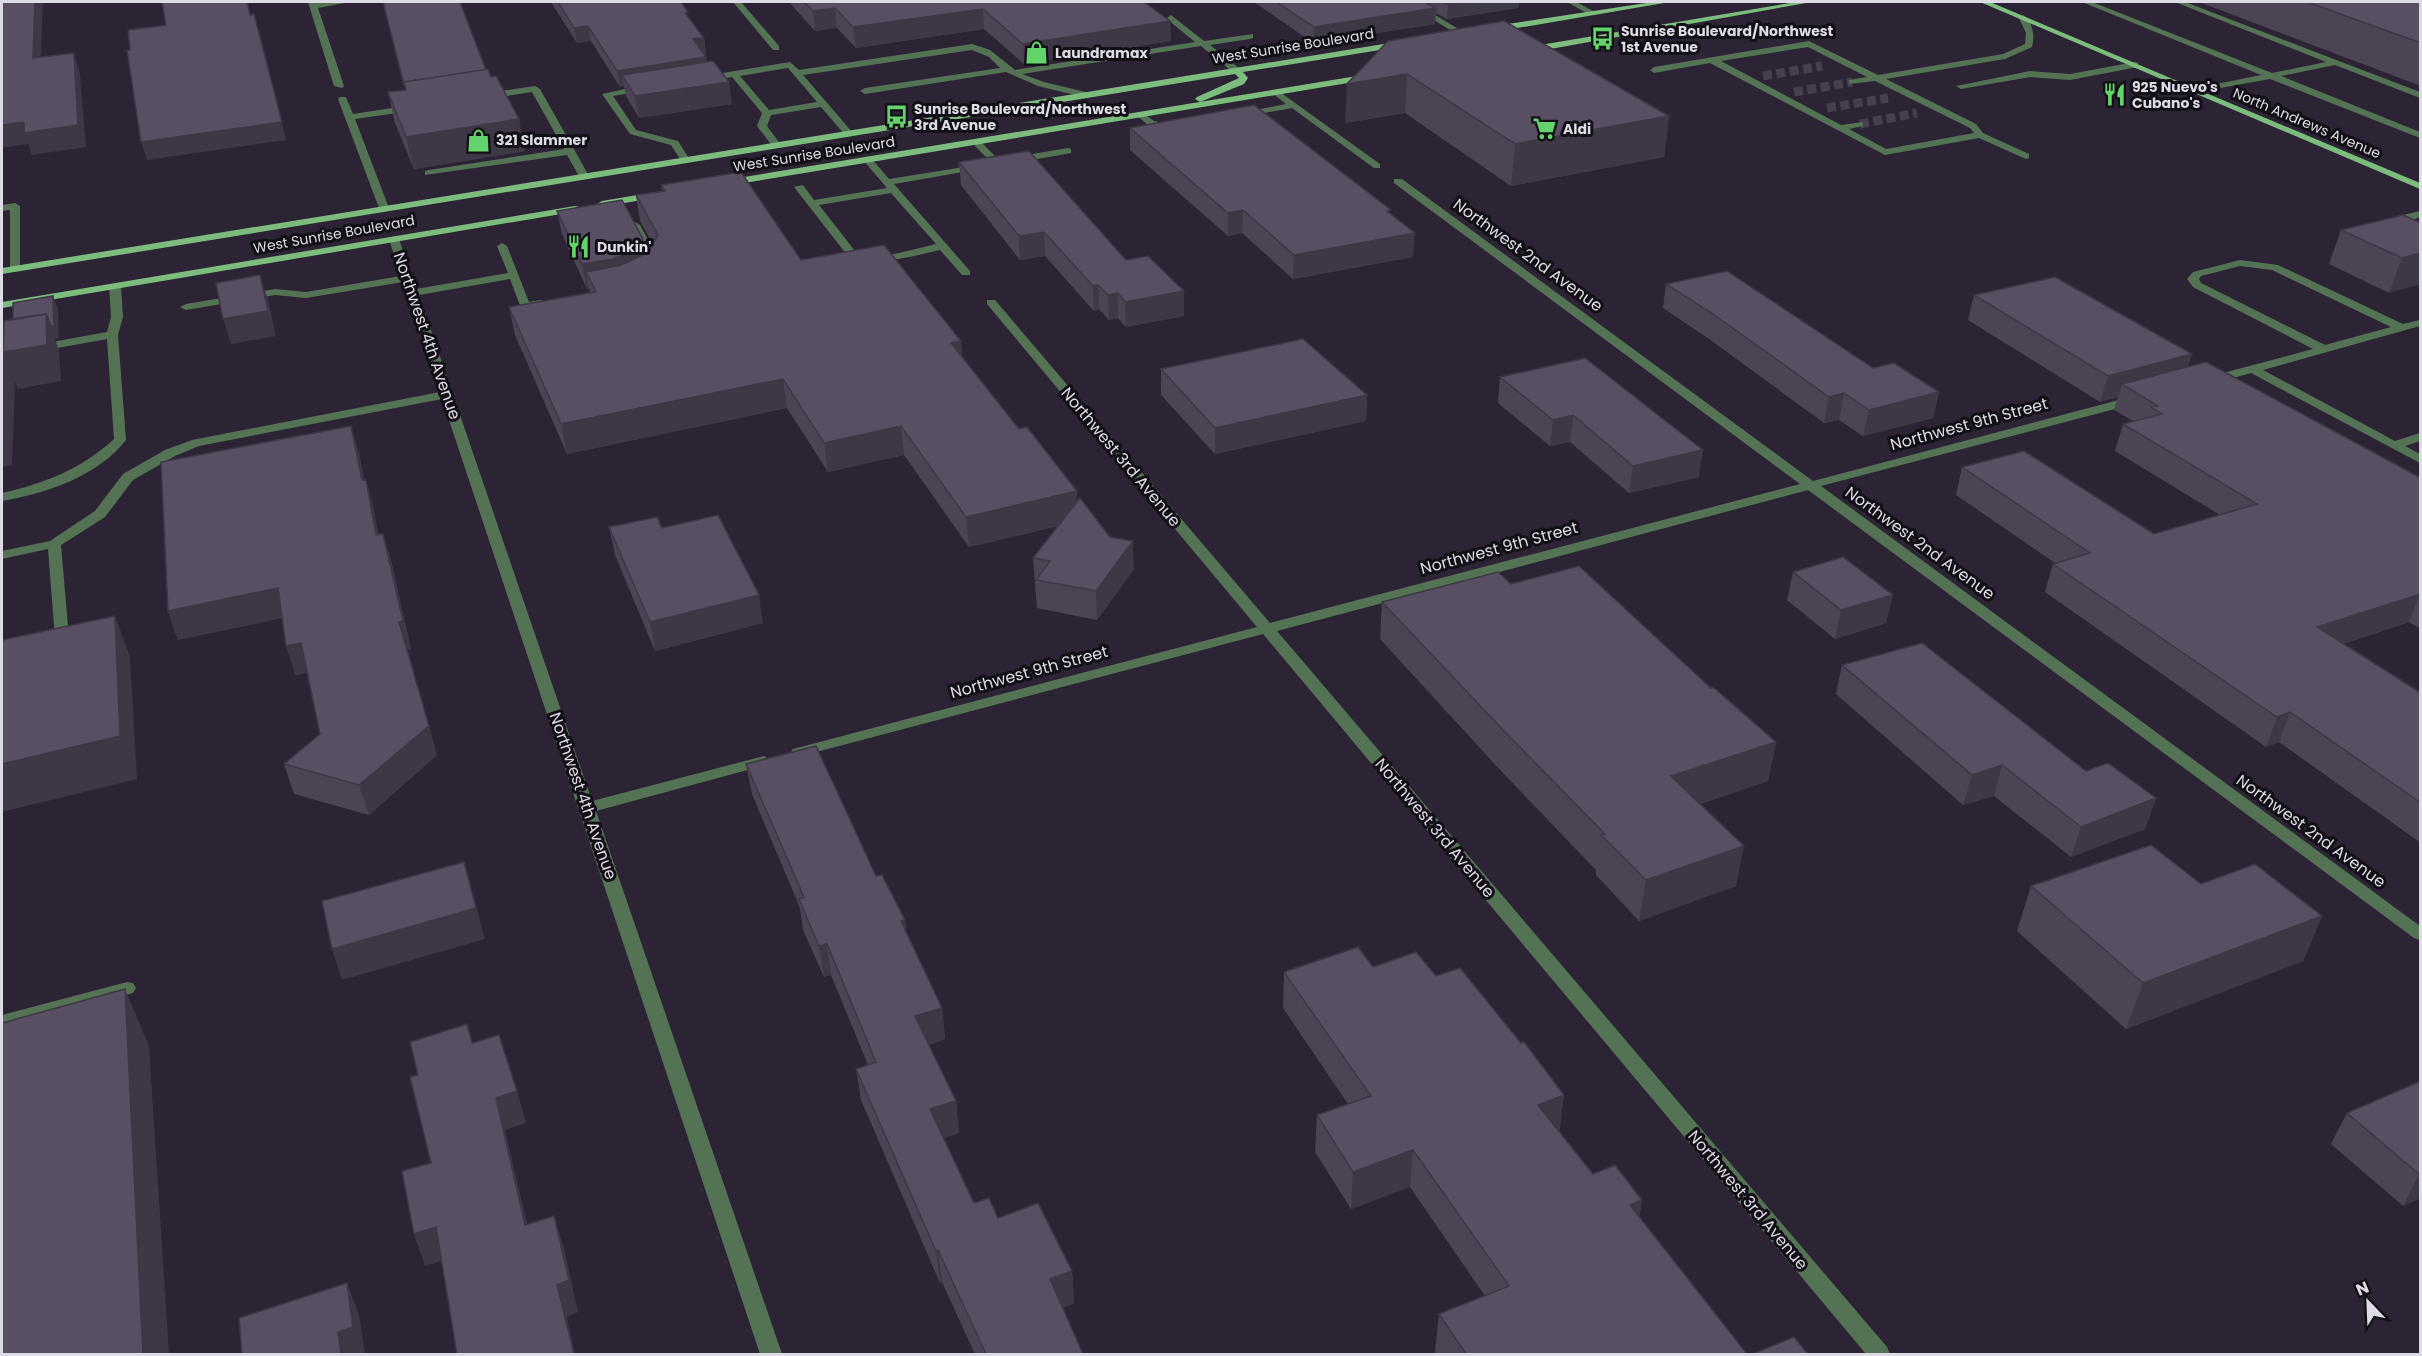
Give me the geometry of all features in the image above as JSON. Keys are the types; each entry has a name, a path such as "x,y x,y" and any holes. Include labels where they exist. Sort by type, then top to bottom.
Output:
{"main road":[{"path":"1487,30 1666,2"},
{"path":"1520,51 1808,2"},
{"name":"North Andrews Avenue","path":"1984,2 2421,186"},
{"path":"1452,36 1475,32"},
{"name":"West Sunrise Boulevard","path":"2,271 1418,41"},
{"path":"1169,111 1242,82 1244,78 1237,71"},
{"name":"West Sunrise Boulevard","path":"716,185 1374,76"},
{"name":"West Sunrise Boulevard","path":"2,305 669,193"}],"street":[{"path":"339,86 313,4 346,2"},
{"path":"736,2 776,48"},
{"path":"1410,2 1423,2"},
{"path":"1410,2 1463,34"},
{"path":"1571,2 1593,13"},
{"path":"2086,2 2421,135"},
{"path":"2179,2 2421,94"},
{"path":"1171,18 1237,71"},
{"path":"1852,82 2005,56 2029,45 2030,33 2023,18"},
{"path":"865,92 1250,36"},
{"path":"1654,70 1809,44 1973,126 1980,135 2026,156"},
{"path":"797,73 972,47 988,51 1010,71 1038,85 1087,95"},
{"path":"1713,61 1885,152 1980,135"},
{"path":"1822,66 1843,62"},
{"path":"2195,91 2339,62"},
{"path":"688,81 790,65 848,133"},
{"path":"1961,86 2030,74 2070,77 2135,65"},
{"path":"734,74 767,113"},
{"path":"1747,79 1763,76"},
{"path":"653,87 607,94 633,132 675,143 685,160"},
{"path":"477,98 535,89 584,176"},
{"path":"1777,95 1794,92"},
{"path":"1277,93 1377,166"},
{"path":"1888,98 1909,94"},
{"path":"343,99 384,208"},
{"path":"767,113 823,104"},
{"path":"1226,116 1294,105"},
{"path":"350,117 419,106"},
{"path":"1809,112 1827,108"},
{"path":"1917,113 1939,109"},
{"path":"767,113 762,126 776,145"},
{"path":"1141,115 1158,126 1180,124"},
{"path":"1840,128 1860,124"},
{"path":"976,142 997,163"},
{"path":"813,204 997,163 1068,151"},
{"path":"429,173 571,152"},
{"path":"868,160 966,273"},
{"name":"Northwest 2nd Avenue","path":"1398,181 2421,934"},
{"path":"799,187 851,253 859,258 873,259 943,246"},
{"path":"622,201 655,262 646,277"},
{"path":"2,208 15,206 15,269"},
{"path":"2421,214 2399,219 2399,224 2421,236"},
{"name":"Northwest 4th Avenue","path":"394,239 771,1354"},
{"path":"502,246 525,306 557,300"},
{"path":"2325,350 2197,285 2193,279 2197,274 2240,263 2274,267 2402,328"},
{"path":"412,293 514,275"},
{"path":"186,308 275,292 306,295 407,278"},
{"path":"2,497 49,483 83,468 107,454 120,440 112,335 117,317 115,286"},
{"name":"Northwest 3rd Avenue","path":"990,302 1879,1354"},
{"path":"2196,384 2421,323"},
{"path":"2,354 112,335"},
{"path":"2253,369 2421,459"},
{"path":"2,555 54,544 100,514 128,477 170,453 196,443 447,394"},
{"name":"Northwest 9th Street","path":"587,808 2150,396"},
{"path":"2394,445 2421,437"},
{"path":"54,544 62,638"},
{"path":"2,1022 127,988"}],"building":[{"path":"2,2 35,2 33,58 74,53 78,125 24,133 24,122 2,125"},
{"path":"162,2 247,2 250,15 254,14 282,122 141,142 127,50 130,50 128,30 166,25"},
{"path":"383,2 460,2 486,70 404,82 404,85"},
{"path":"558,2 681,2 688,12 685,13 704,38 693,39 706,57 617,71 588,26 574,28"},
{"path":"804,2 1144,2 1170,21 1023,44 983,9 853,27 835,8 813,11"},
{"path":"1276,2 1425,2 1436,8 1314,27"},
{"path":"1443,2 1466,2 1448,4"},
{"path":"2307,2 2421,2 2421,43"},
{"path":"1504,21 1669,116 1515,144 1407,74 1347,84 1388,41"},
{"path":"713,61 729,82 635,96 622,75"},
{"path":"488,69 491,77 496,76 519,119 406,137 388,92 406,90 404,82"},
{"path":"1254,105 1391,210 1387,211 1415,233 1294,255 1243,210 1228,213 1130,128"},
{"path":"1029,151 1126,260 1148,256 1184,291 1125,302 1118,293 1108,295 1098,285 1093,286 1044,232 1019,236 959,162"},
{"path":"741,172 801,260 884,245 961,341 951,343 1019,429 1027,427 1077,491 966,517 901,426 824,443 783,379 561,424 509,307 596,292 586,272 621,265 647,253 658,235 636,195 665,191 661,185"},
{"path":"622,200 643,239 636,249 613,259 582,264 557,211"},
{"path":"2403,215 2421,223 2421,253 2402,258 2341,230"},
{"path":"1727,271 1873,368 1894,363 1939,392 1869,410 1844,393 1829,397 1713,314 1666,284"},
{"path":"260,275 268,311 223,319 216,283"},
{"path":"2055,277 2192,354 2108,376 1974,295"},
{"path":"53,296 54,326 51,326 46,314 13,319 13,303"},
{"path":"46,314 47,345 3,352 4,321"},
{"path":"1303,339 1367,395 1215,428 1161,369"},
{"path":"1585,358 1703,450 1633,466 1573,415 1553,420 1500,377"},
{"path":"2206,362 2421,478 2421,594 2317,627 2421,693 2421,803 2290,712 2277,717 2053,564 2090,553 1962,467 2024,451 2154,534 2257,504 2123,424 2162,414 2151,407 2158,406 2122,384"},
{"path":"351,426 362,480 366,480 376,535 383,534 403,621 399,622 429,726 359,785 284,764 320,734 301,643 286,646 278,588 168,611 161,462"},
{"path":"1080,498 1110,537 1133,541 1096,591 1036,580 1050,561 1033,558"},
{"path":"718,515 759,595 650,622 609,527 657,517 662,528"},
{"path":"1843,557 1893,595 1841,610 1793,572"},
{"path":"1579,566 1711,688 1713,687 1776,742 1671,776 1744,846 1646,880 1601,835 1605,834 1382,602 1498,572 1511,584"},
{"path":"115,616 120,736 2,764 2,640"},
{"path":"1922,643 2086,771 2108,763 2156,798 2081,827 2002,765 1972,775 1842,665"},
{"path":"816,746 876,876 882,875 905,920 901,921 942,1008 915,1016 956,1101 930,1109 974,1203 989,1198 998,1218 1038,1203 1072,1271 1050,1279 1083,1354 986,1354 938,1250 936,1251 856,1069 876,1062 827,944 819,946 799,899 804,897 746,764"},
{"path":"2151,845 2201,884 2255,864 2322,916 2143,983 2031,886"},
{"path":"464,862 476,908 332,949 322,901"},
{"path":"1358,947 1373,967 1416,952 1436,976 1460,968 1521,1043 1524,1042 1564,1095 1538,1105 1593,1174 1615,1165 1642,1200 1630,1205 1747,1354 1466,1354 1439,1314 1509,1286 1413,1150 1353,1172 1317,1115 1371,1096 1284,972"},
{"path":"125,989 143,1354 2,1354 2,1023"},
{"path":"467,1024 472,1043 499,1035 517,1091 496,1098 525,1225 554,1216 569,1280 557,1285 574,1354 457,1354 436,1227 414,1234 402,1171 431,1163 410,1077 418,1075 410,1042"},
{"path":"2421,1081 2421,1173 2419,1174 2347,1113"},
{"path":"347,1283 353,1327 338,1332 341,1354 242,1354 239,1318"},
{"path":"1794,1337 1808,1354 1753,1354"}],"tunnel":[{"path":"1763,76 1822,66"},
{"path":"1794,92 1852,82"},
{"path":"1827,108 1888,98"},
{"path":"1860,124 1917,113"}],"place":[{"name":"Sunrise Boulevard/Northwest 1st Avenue","path":"1603,39"},
{"name":"Laundramax","path":"1037,53"},
{"name":"925 Nuevo's Cubano's","path":"2114,95"},
{"name":"Sunrise Boulevard/Northwest 3rd Avenue","path":"896,117"},
{"name":"Aldi","path":"1545,129"},
{"name":"321 Slammer","path":"478,140"},
{"name":"Dunkin'","path":"579,247"}]}
